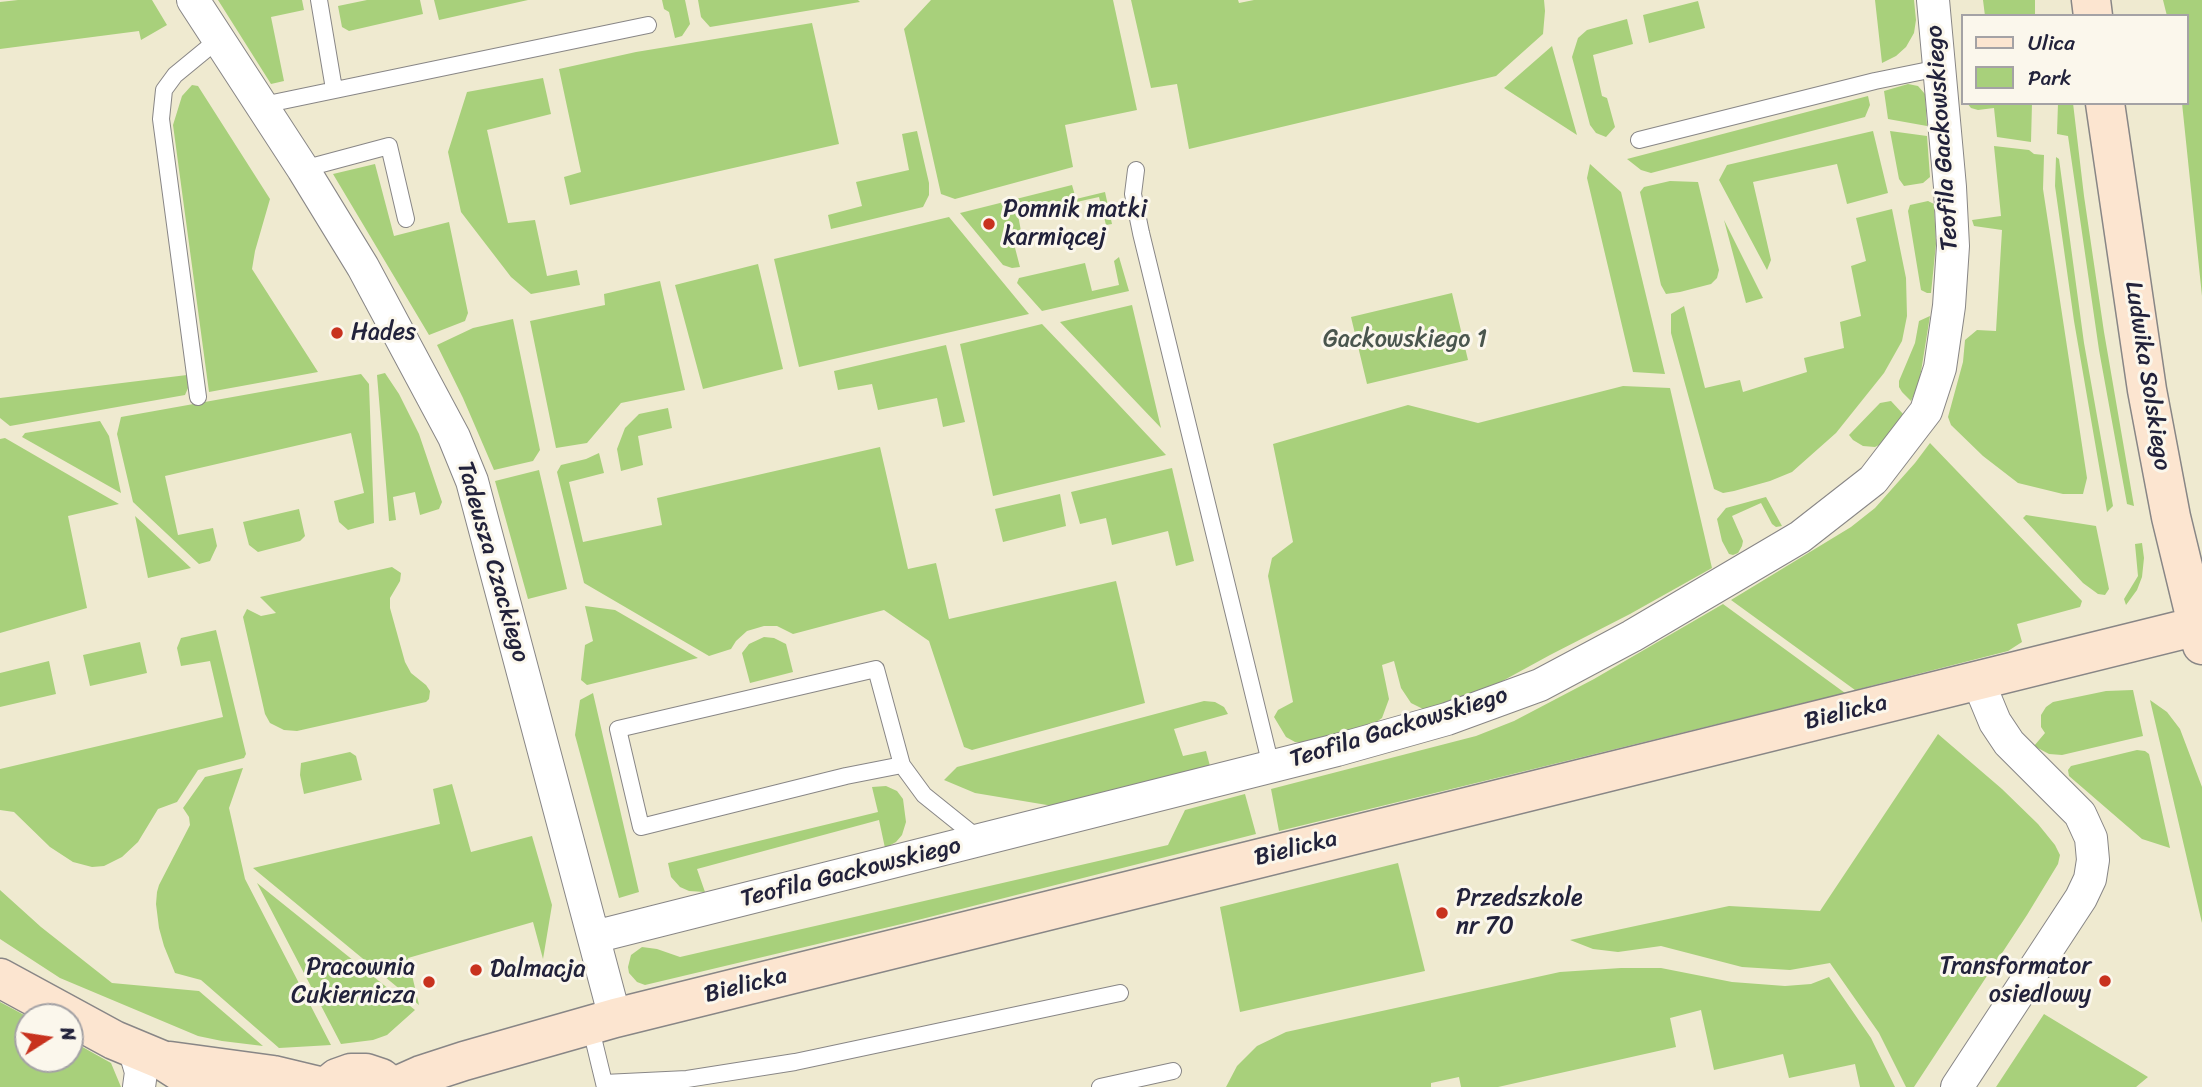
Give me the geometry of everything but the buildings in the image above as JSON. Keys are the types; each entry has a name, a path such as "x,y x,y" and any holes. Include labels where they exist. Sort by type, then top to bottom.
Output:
{"street":[{"name":"Tadeusza Czackiego","path":"193,0 220,38 363,267 454,437 472,481 594,937 603,1022"},
{"name":"Teofila Gackowskiego","path":"594,937 1337,750 1447,719 1540,685 1632,636 1800,537 1874,481 1926,411 1940,368 1949,306 1953,247 1933,0"},
{"name":"Ludwika Solskiego","path":"2105,105 2147,390 2171,517 2200,632"},
{"name":"Bielicka","path":"393,1087 464,1061 603,1022 1978,681 2200,632"},
{"path":"1957,1087 2081,898 2090,879 2093,860 2091,838 2080,814 2009,743 1995,722 1978,681"},
{"path":"0,978 86,1025 145,1065 204,1087"},
{"path":"145,1065 273,1075 324,1087 351,1073 366,1073 381,1078 393,1087"}],"lane":[{"path":"319,0 334,89"},
{"path":"262,105 648,25"},
{"path":"198,397 161,119 164,90 174,75 220,38"},
{"path":"1639,140 1875,81 1939,68"},
{"path":"303,169 389,146 407,219"},
{"path":"1136,170 1133,194 1141,233 1271,766"},
{"path":"902,765 846,776 641,827 618,729 876,669 902,765 923,795 979,840"},
{"path":"603,1022 604,1085 687,1079 795,1062 1120,993"},
{"path":"1100,1087 1173,1071"}],"green space":[{"path":"152,0 167,25 141,40 139,31 0,49 0,2"},
{"path":"218,0 302,0 304,10 271,17 284,81 271,84"},
{"path":"367,0 420,0 423,14 349,31 342,27 338,6"},
{"path":"434,0 528,0 439,20"},
{"path":"662,0 685,0 690,24 682,36 675,38 669,12 664,9"},
{"path":"698,0 860,2 710,27 701,17"},
{"path":"931,0 1113,0 1137,110 1065,125 1073,167 955,199 941,194 904,29"},
{"path":"1131,0 1238,0 1239,3 1254,0 1544,0 1545,11 1543,34 1496,76 1189,149 1177,84 1151,88"},
{"path":"1875,0 1914,0 1914,33 1906,47 1882,63"},
{"path":"1983,0 2035,0 2035,14 1985,14"},
{"path":"2163,0 2202,0 2202,296 2182,105 2188,105 2188,14 2166,14"},
{"path":"1698,1 1705,28 1649,43 1643,15"},
{"path":"1627,19 1633,44 1593,55 1602,96 1607,98 1615,127 1606,137 1596,133 1590,125 1572,57 1578,38 1587,30"},
{"path":"812,23 839,144 570,205 564,177 581,172 559,69 636,52"},
{"path":"1552,46 1577,135 1504,88"},
{"path":"543,78 551,114 487,130 508,223 535,220 547,276 577,270 580,285 531,294 511,277 461,212 448,152 467,92"},
{"path":"1908,84 1918,86 1925,94 1927,126 1888,119 1884,91"},
{"path":"192,85 198,86 270,199 252,269 318,372 209,392 173,125 182,96"},
{"path":"1868,96 1870,105 1865,117 1651,173 1641,170 1627,159"},
{"path":"1969,105 2032,105 2031,142 1997,137 1994,108 1971,108"},
{"path":"2058,105 2073,105 2104,332 2134,506 2127,504 2099,350 2068,136 2057,134"},
{"path":"917,131 929,183 929,195 923,207 831,229 828,215 862,206 856,182 909,170 902,134"},
{"path":"1873,131 1888,193 1847,204 1837,164 1753,182 1771,260 1767,270 1719,180 1727,165"},
{"path":"1890,131 1927,136 1930,177 1923,183 1904,186 1899,179"},
{"path":"1994,146 2029,150 2034,154 2044,155 2043,189 2087,478 2083,494 2063,494 2018,483 1983,456 1951,425 1948,417 1963,362 1965,340 1977,330 1996,331 2002,230 1974,226 1972,220 2001,216"},
{"path":"2056,157 2059,159 2084,343 2113,506 2107,512 2074,321 2055,186"},
{"path":"375,164 394,236 449,222 468,313 465,321 429,335 333,174"},
{"path":"1590,164 1621,192 1665,374 1633,372 1587,178"},
{"path":"1670,181 1698,182 1719,270 1717,278 1711,284 1666,294 1661,285 1640,192 1644,187"},
{"path":"1072,185 1076,199 1105,192 1112,224 1106,225 1099,197 1018,215 1023,242 1014,244 1020,267 1003,265 960,213"},
{"path":"1928,201 1934,204 1936,244 1931,293 1921,290 1908,211 1910,205"},
{"path":"1892,209 1906,278 1907,316 1902,341 1884,373 1836,433 1792,472 1734,491 1723,493 1714,489 1671,333 1671,314 1684,306 1705,388 1740,380 1743,392 1807,372 1804,358 1844,348 1840,322 1861,316 1851,266 1866,261 1856,218"},
{"path":"949,217 1029,314 799,367 774,259"},
{"path":"1724,220 1763,298 1746,303"},
{"path":"1119,257 1129,291 1042,311 1017,283 1019,278 1085,263 1092,291 1119,285 1114,261"},
{"path":"758,264 783,369 703,389 675,285"},
{"path":"660,281 685,390 621,403 587,443 556,448 530,321 605,305 604,294"},
{"name":"Gackowskiego 1","path":"1452,293 1468,360 1367,384 1351,317"},
{"path":"1132,305 1161,428 1060,322"},
{"path":"1930,316 1919,384 1911,401 1899,387 1899,381 1915,343 1919,321"},
{"path":"513,319 540,450 533,461 494,470 437,345 473,328"},
{"path":"1042,324 1166,455 993,496 960,344"},
{"path":"946,345 965,422 943,427 937,398 878,410 872,384 838,390 834,371"},
{"path":"385,373 419,434 442,502 439,509 420,515 415,492 393,497 396,520 389,521 377,375"},
{"path":"361,374 369,384 374,523 348,530 339,522 334,501 364,493 351,433 165,476 178,535 213,528 217,546 210,561 199,564 133,502 117,434 121,417"},
{"path":"187,375 188,388 185,395 10,426 0,418 0,398"},
{"path":"1623,386 1670,388 1712,568 1464,702 1431,713 1411,703 1401,688 1394,661 1382,665 1389,699 1382,718 1372,725 1310,743 1295,742 1286,737 1274,717 1278,710 1293,702 1268,576 1272,558 1293,542 1273,444 1408,405 1478,423"},
{"path":"1891,401 1904,415 1881,444 1875,447 1863,446 1853,440 1849,435 1880,403"},
{"path":"668,408 672,428 638,436 643,465 621,471 617,449 625,428 639,414"},
{"path":"100,421 109,436 121,493 22,437 25,433"},
{"path":"5,438 119,504 68,516 87,608 0,633 0,439"},
{"path":"1930,443 2082,601 2080,607 2017,624 2022,642 2008,651 1855,690 1731,600 1851,527 1875,508"},
{"path":"880,447 908,569 936,563 949,619 1116,581 1145,703 972,750 964,747 929,641 884,610 793,634 777,626 764,626 747,631 731,649 709,656 584,583 557,472 561,465 599,453 604,473 569,482 583,542 662,525 657,498"},
{"path":"1172,468 1194,561 1176,566 1168,531 1112,545 1106,518 1080,524 1071,492"},
{"path":"539,470 567,589 528,599 495,481"},
{"path":"1060,494 1066,526 1003,542 995,509"},
{"path":"1766,497 1782,526 1776,527 1772,524 1761,503 1732,516 1743,541 1738,553 1729,554 1722,541 1717,519 1726,508"},
{"path":"299,509 305,536 300,541 258,552 249,545 243,522"},
{"path":"2026,515 2096,526 2109,589 2105,595 2098,594 2083,583 2023,518"},
{"path":"135,516 191,568 148,578"},
{"path":"2142,543 2142,577 2137,590 2126,605 2124,599 2138,576 2135,544"},
{"path":"392,567 401,573 400,581 390,598 390,608 405,662 411,673 430,691 429,699 426,702 297,731 284,730 270,723 265,714 243,617 247,609 261,616 276,613 260,597"},
{"path":"1723,604 1845,693 1279,831 1271,789 1476,736 1514,721 1594,679"},
{"path":"585,606 615,610 698,658 587,685 581,680 585,645 593,641"},
{"path":"216,630 246,754 244,758 198,770 177,802 158,809 138,842 122,857 104,866 92,867 73,862 50,847 14,812 0,810 0,769 223,717 210,661 181,666 177,648 181,638"},
{"path":"764,637 786,644 793,672 750,683 742,653 749,644"},
{"path":"140,642 147,673 90,686 83,655"},
{"path":"49,661 56,694 0,707 0,673"},
{"path":"2133,690 2143,736 2062,755 2049,754 2034,746 2045,733 2041,727 2041,715 2053,702 2106,691"},
{"path":"593,693 639,892 619,898 575,735 580,700"},
{"path":"2150,700 2167,712 2180,729 2202,787 2202,923"},
{"path":"1204,701 1215,702 1224,707 1228,714 1174,729 1183,756 1206,751 1210,766 1053,806 975,793 944,780 957,767"},
{"path":"1938,734 2038,824 2060,855 2058,864 2027,915 1914,1087 1906,1087 1879,1033 1830,963 1790,970 1742,967 1661,946 1618,952 1593,949 1570,940 1729,906 1820,911"},
{"path":"2137,750 2149,754 2170,848 2142,839 2069,776 2068,770 2071,766"},
{"path":"350,752 356,756 362,780 304,794 300,775 301,763"},
{"path":"243,768 229,808 245,879 331,1045 279,1048 201,980 175,973 164,946 159,928 157,892 190,825 189,817 183,808 205,777"},
{"path":"452,784 471,852 532,836 552,905 543,959 533,922 408,958 419,1005 253,868 440,824 433,789"},
{"path":"886,786 897,791 903,799 906,822 902,835 885,848 879,820 697,869 705,892 689,891 680,887 671,877 668,863 878,812 872,787"},
{"path":"1245,794 1256,834 910,922 645,985 637,982 629,973 631,955 642,947 680,957 1168,845 1185,810"},
{"path":"1398,863 1425,971 1240,1012 1220,907"},
{"path":"257,883 415,1010 387,1035 373,1040 341,1044"},
{"path":"0,890 41,927 112,983 199,991 263,1046 198,1036 60,978 0,939"},
{"path":"1661,968 1732,982 1785,986 1811,984 1829,977 1871,1038 1895,1087 1860,1087 1855,1064 1789,1078 1783,1054 1714,1070 1701,1010 1670,1018 1676,1047 1498,1087 1461,1087 1459,1077 1431,1083 1431,1087 1226,1087 1237,1066 1257,1046 1286,1032 1560,972"},
{"path":"0,1002 14,1010 14,1073 84,1073 84,1048 111,1063 121,1087 0,1087"},
{"path":"2044,1014 2148,1077 2136,1087 1996,1087"}],"place":[{"name":"Pomnik matki karmiącej","path":"989,224"},
{"name":"Hades","path":"337,333"},
{"name":"Przedszkole nr 70","path":"1442,913"},
{"name":"Dalmacja","path":"476,970"},
{"name":"Transformator osiedlowy","path":"2105,981"},
{"name":"Pracownia Cukiernicza","path":"429,982"}]}
